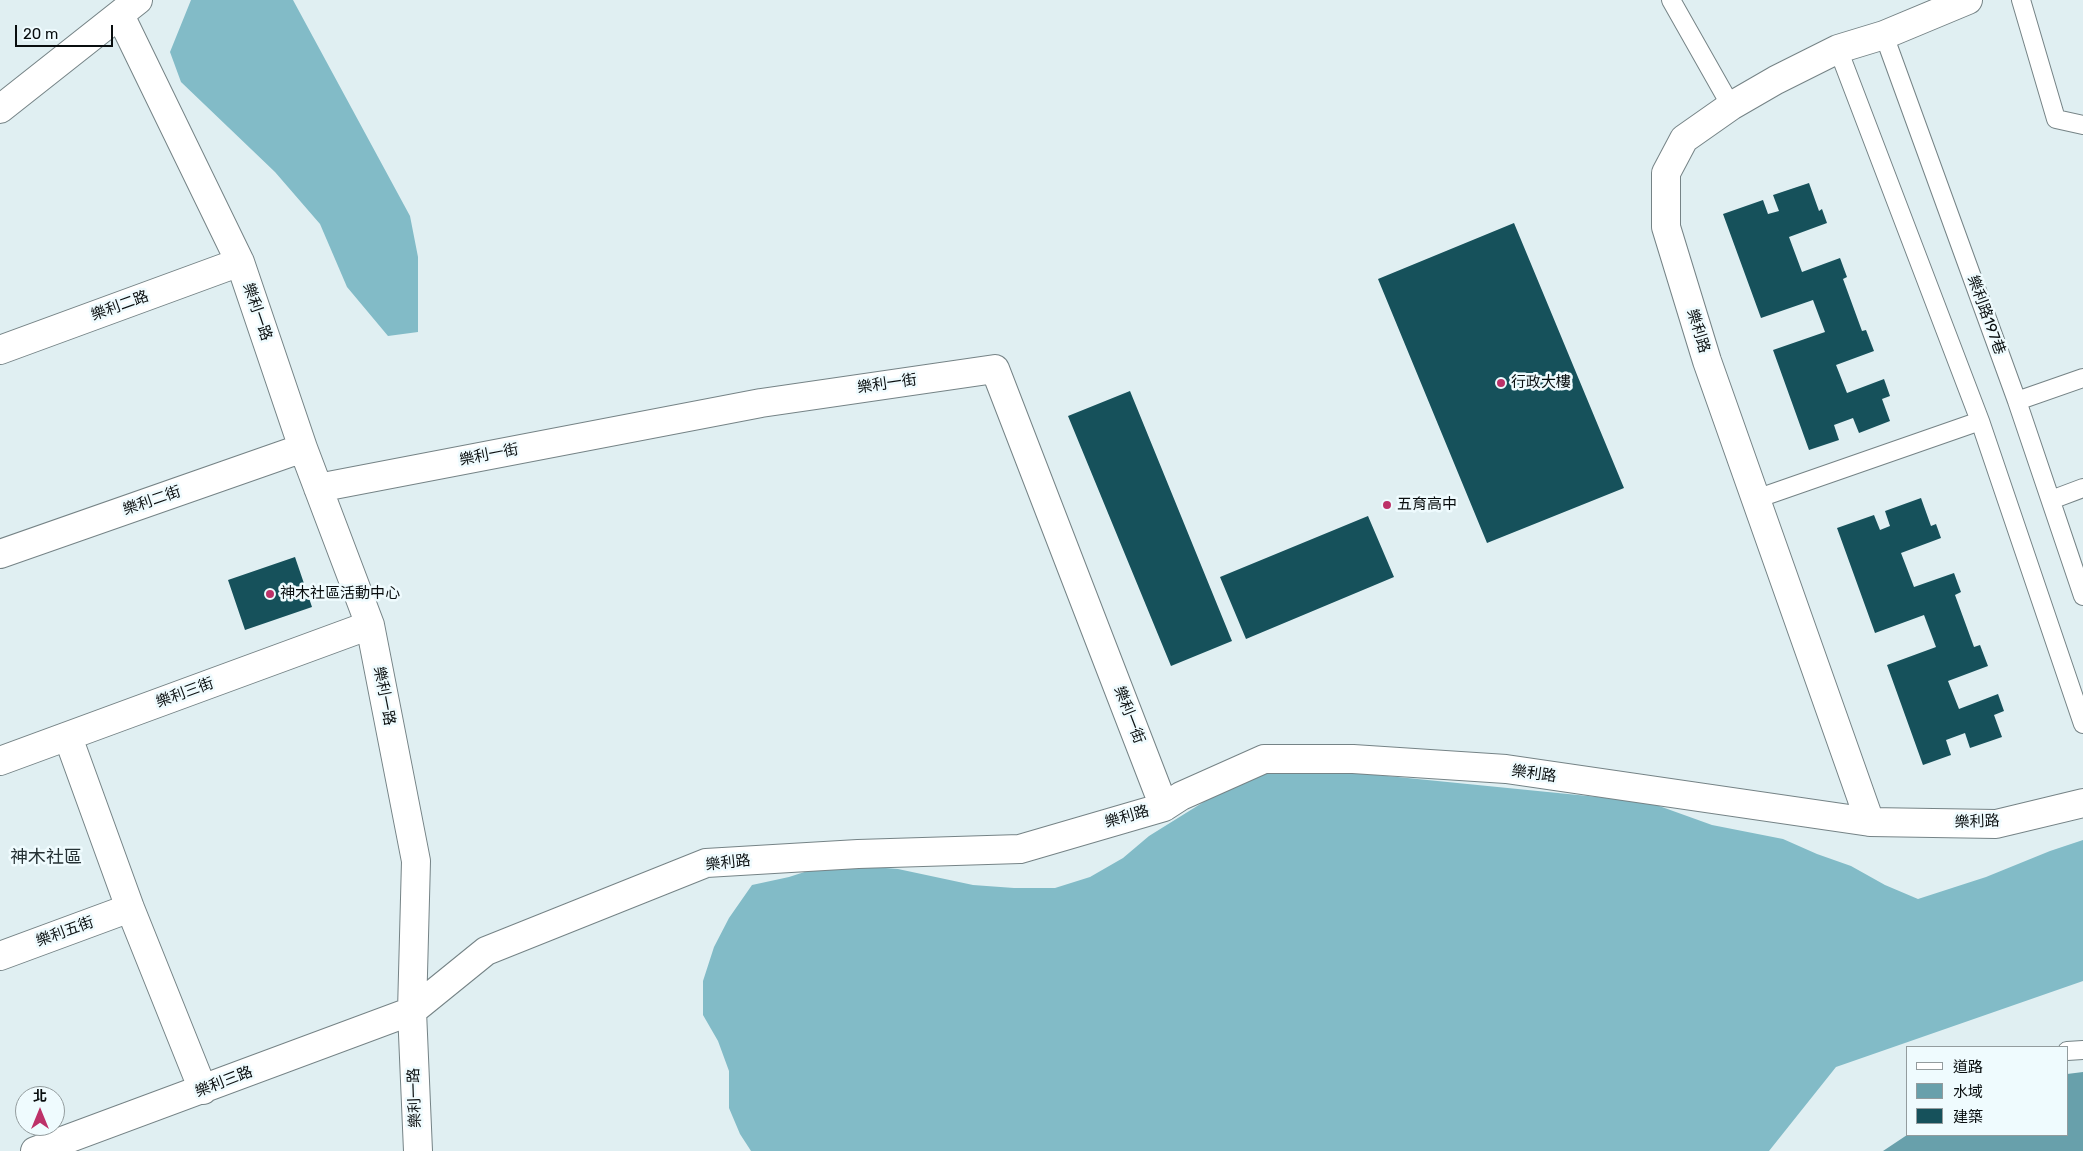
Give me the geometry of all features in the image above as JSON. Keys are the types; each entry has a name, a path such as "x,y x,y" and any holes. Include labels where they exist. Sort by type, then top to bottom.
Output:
{"street":[{"name":"樂利路","path":"1870,822 1707,361 1666,227 1666,173 1684,140 1731,106 1776,80 1838,49 1884,35 1968,0"},
{"path":"0,109 129,7"},
{"name":"樂利一路","path":"129,7 240,262 303,448 370,625 416,861 412,1011 418,1151"},
{"name":"樂利二路","path":"0,350 240,262"},
{"name":"樂利一街","path":"318,488 761,402 995,369 1164,806"},
{"name":"樂利二街","path":"0,554 303,448"},
{"name":"樂利三街","path":"0,761 370,625"},
{"path":"68,737 130,908 203,1090"},
{"name":"樂利路","path":"412,1011 486,951 706,863 858,854 1020,849 1164,806 1181,796 1264,759 1353,759 1506,769 1870,822 1996,824 2083,803"},
{"name":"樂利五街","path":"0,956 130,908"},
{"name":"樂利三路","path":"35,1151 412,1011"}],"lane":[{"path":"1671,0 1731,106"},
{"path":"2021,0 2056,118 2083,125"},
{"name":"樂利路197巷","path":"1884,35 2081,585"},
{"path":"1838,49 1980,421 2083,724"},
{"path":"2017,402 2083,378"},
{"path":"1756,499 1980,421"},
{"path":"2051,500 2083,488"},
{"path":"2068,1051 2083,1050"}],"shaded area":[{"path":"191,0 293,0 410,216 418,257 418,332 388,336 347,287 320,224 275,172 181,82 170,52"},
{"path":"1277,765 1648,802 1712,825 1783,839 1851,866 1885,885 1918,899 1986,877 2083,840 2083,981 1836,1067 1769,1151 751,1151 740,1134 729,1108 729,1071 718,1041 703,1015 703,981 714,947 729,918 752,885 789,877 823,866 861,866 898,869 973,885 1055,888 1090,877 1123,858 1149,836 1239,780"}],"water":[{"path":"2083,1072 2083,1151 1883,1151 1906,1136 2068,1136 2068,1074"}],"building":[{"path":"1809,183 1819,211 1822,209 1827,223 1789,237 1802,272 1840,258 1847,277 1843,279 1862,331 1866,330 1874,351 1836,365 1847,393 1884,379 1890,396 1882,399 1890,421 1859,433 1853,418 1834,425 1839,440 1809,450 1773,350 1825,332 1813,300 1761,318 1723,214 1763,200 1768,214 1779,211 1773,195"},
{"name":"行政大樓","path":"1514,223 1624,488 1487,543 1378,279"},
{"path":"1130,391 1232,641 1171,666 1068,416"},
{"path":"1921,498 1931,526 1936,524 1941,538 1901,553 1914,587 1954,573 1961,592 1955,595 1974,647 1980,645 1988,666 1948,681 1959,709 1998,694 2004,711 1994,715 2002,737 1970,748 1965,733 1946,740 1951,755 1923,765 1887,665 1936,647 1924,615 1875,633 1837,528 1874,515 1880,530 1890,526 1885,511"},
{"path":"1368,516 1394,577 1246,639 1220,577"},
{"name":"神木社區活動中心","path":"295,557 312,607 245,630 228,580"}],"place":[{"name":"行政大樓","path":"1501,383"},
{"name":"五育高中","path":"1387,505"},
{"name":"神木社區活動中心","path":"270,594"}],"district":[{"name":"神木社區","path":"46,858"}]}
